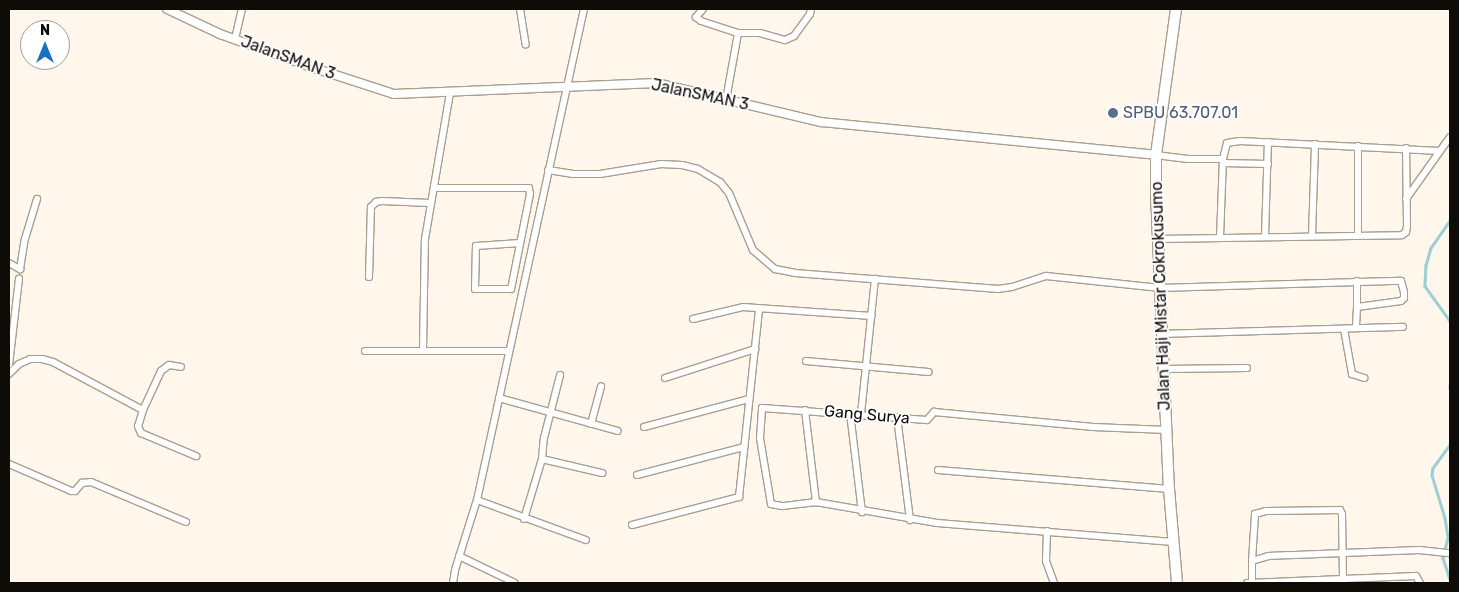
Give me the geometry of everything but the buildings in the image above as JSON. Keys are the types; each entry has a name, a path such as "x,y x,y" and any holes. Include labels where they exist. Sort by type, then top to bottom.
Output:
{"main road":[{"name":"Jalan Haji Mistar Cokrokusumo","path":"1176,9 1156,155 1169,489 1172,542 1177,583"}],"street":[{"name":"JalanSMAN 3","path":"167,9 204,28 388,93 414,95 657,83 821,122 1156,155"},
{"path":"236,39 242,9"},
{"path":"520,9 526,45"},
{"path":"453,583 459,556 477,500 584,9"},
{"path":"703,9 696,19 738,33 760,32 785,40 790,39 810,14 810,9"},
{"path":"726,100 738,33"},
{"path":"423,350 425,239 450,92"},
{"path":"1405,200 1450,137"},
{"path":"1220,237 1224,148 1233,141 1440,151"},
{"path":"1265,236 1268,142"},
{"path":"1312,236 1315,144"},
{"path":"1358,146 1358,234"},
{"path":"1158,239 1358,234 1396,236 1406,232 1406,148"},
{"path":"1156,155 1268,164"},
{"path":"548,170 572,174 600,174 661,164 682,164 698,169 720,182 729,193 747,241 764,261 776,269 795,273 998,289 1012,287 1037,277 1054,276 1160,288 1401,281 1404,298 1400,301 1357,307"},
{"path":"434,188 529,188 530,194 511,290 475,289 476,246 520,243"},
{"path":"9,263 20,269 25,238 37,200"},
{"path":"369,277 371,207 376,202 382,201 430,202"},
{"path":"9,365 12,316 19,279"},
{"path":"861,414 875,279"},
{"path":"1356,281 1356,328"},
{"path":"694,319 744,307 872,316"},
{"path":"632,525 739,497 759,309"},
{"path":"1162,334 1403,327"},
{"path":"1344,329 1352,374 1364,378"},
{"path":"665,378 755,349"},
{"path":"365,350 509,351"},
{"path":"9,374 23,361 42,359 53,362 143,410"},
{"path":"806,361 929,372"},
{"path":"181,367 168,365 161,370 143,410 138,430 141,433 196,456"},
{"path":"1164,369 1247,368"},
{"path":"524,519 542,459 550,412 560,375"},
{"path":"591,424 601,386"},
{"path":"499,398 618,431"},
{"path":"644,427 749,403"},
{"name":"Gang Surya","path":"749,403 762,408 927,420 934,412 1094,427 1167,430"},
{"path":"762,408 760,438 770,501 774,506 816,502 910,520 1172,542"},
{"path":"804,410 816,502"},
{"path":"850,413 862,512"},
{"path":"897,417 910,520"},
{"path":"637,475 744,447"},
{"path":"542,459 602,474"},
{"path":"9,464 71,491 75,491 82,483 91,482 186,522"},
{"path":"938,470 1169,489"},
{"path":"477,500 524,519 586,540"},
{"path":"1252,583 1253,519 1254,514 1259,511 1340,510 1342,514 1343,581"},
{"path":"1047,531 1046,561 1054,583"},
{"path":"1252,562 1268,556 1343,555 1418,550 1450,554"},
{"path":"459,556 515,583"},
{"path":"1247,583 1343,581 1416,576 1420,583"}],"waterway":[{"path":"1450,221 1431,248 1426,265 1425,286 1450,321"},
{"path":"1450,445 1433,468 1432,475 1445,518 1448,538 1443,558 1450,579"}],"place":[{"name":"SPBU 63.707.01","path":"1113,113"}]}
